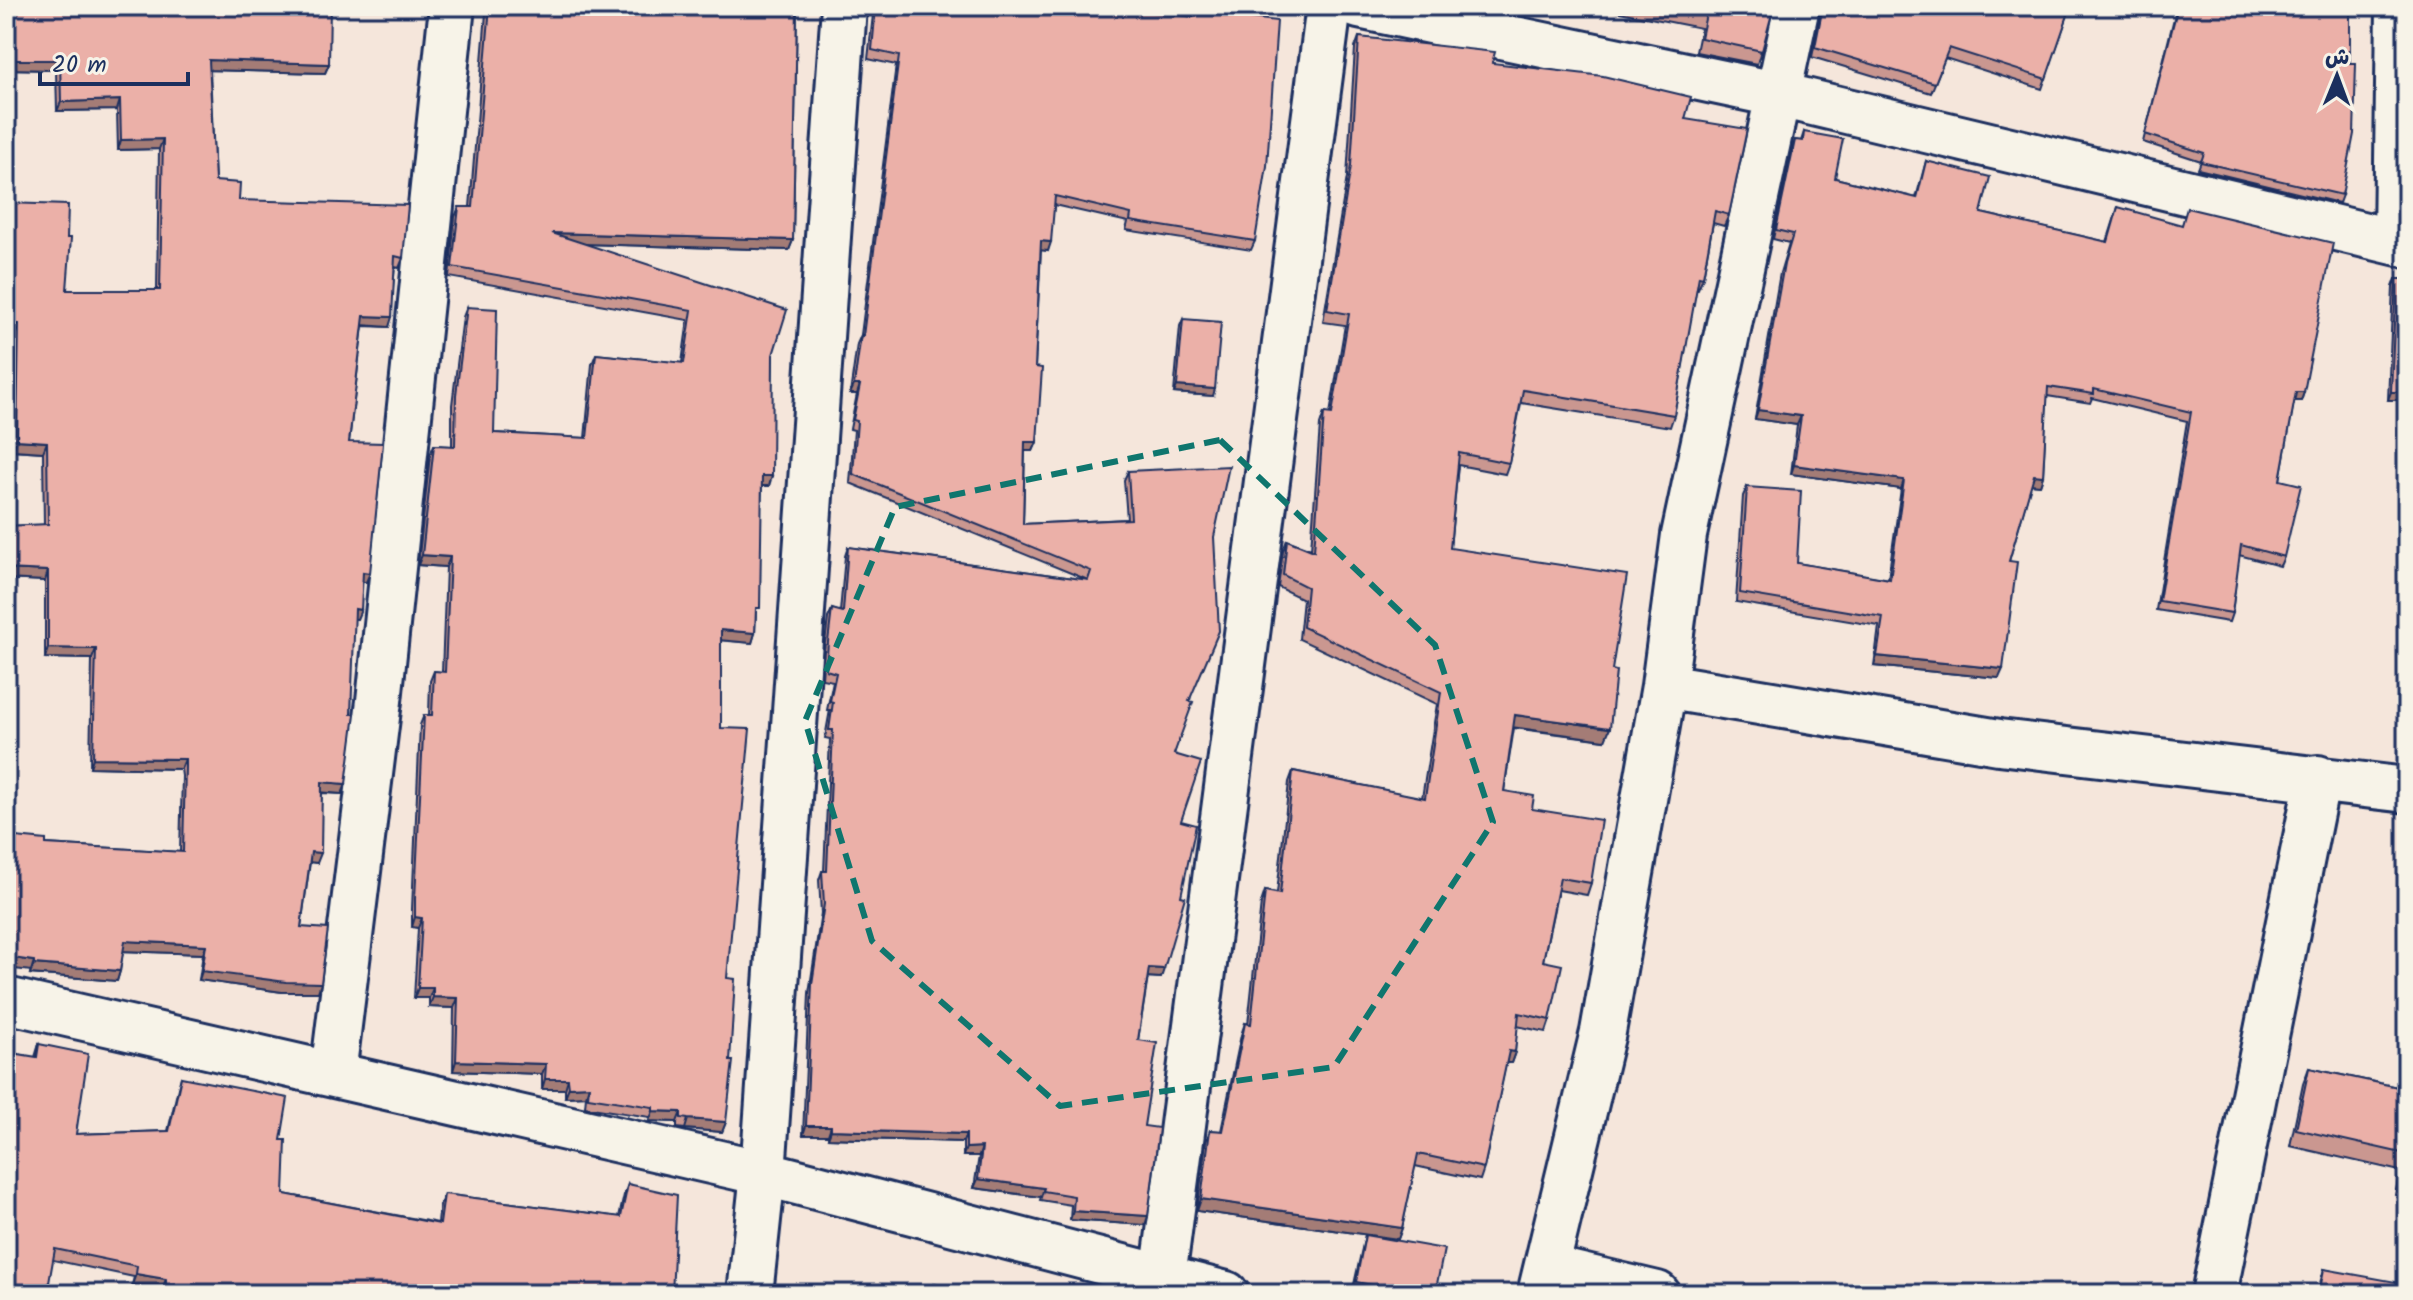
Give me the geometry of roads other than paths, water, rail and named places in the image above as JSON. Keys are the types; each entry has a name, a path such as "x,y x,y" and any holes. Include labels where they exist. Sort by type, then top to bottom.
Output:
{"street":[{"path":"333,1074 381,685 452,6"},
{"path":"750,1294 763,1173 844,6"},
{"path":"1163,1278 1329,6"},
{"path":"1359,6 1780,95 2401,243 2399,6"},
{"path":"1657,1294 1543,1281 1603,1032 1664,686 1692,493 1797,6"},
{"path":"1664,686 1999,742 2407,790"},
{"path":"2214,1294 2318,778"},
{"path":"6,1000 763,1173 1226,1294"}]}
